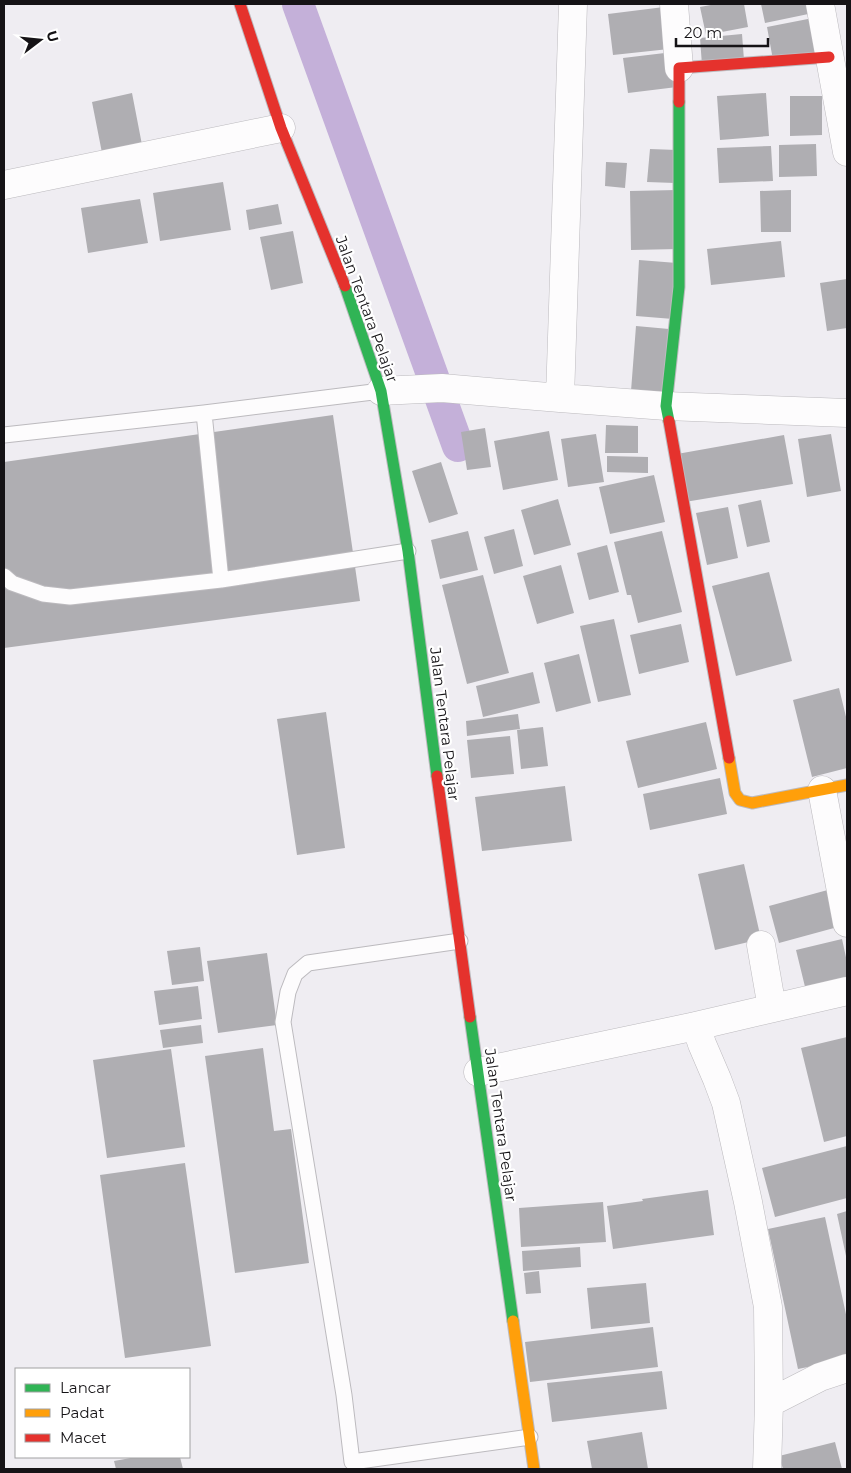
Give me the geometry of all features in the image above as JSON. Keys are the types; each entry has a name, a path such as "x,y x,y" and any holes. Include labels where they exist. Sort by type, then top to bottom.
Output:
{"main road":[{"name":"Jalan Tentara Pelajar","path":"240,4 281,128 352,304 381,390 408,551 431,737 534,1469"},
{"path":"829,57 678,68 679,287 666,406 735,792 740,800 752,803 835,788"}],"street":[{"path":"560,398 573,4"},
{"path":"674,4 678,68"},
{"path":"820,4 847,152"},
{"path":"4,185 281,128"},
{"path":"381,390 432,388 666,406 847,413"},
{"path":"835,788 847,923"},
{"path":"761,945 772,1008"},
{"path":"478,1072 696,1026 847,991"},
{"path":"696,1026 726,1103 748,1202 768,1307 769,1403 767,1469"},
{"path":"769,1403 820,1377 847,1368"}],"lane":[{"path":"4,435 204,413 381,390"},
{"path":"204,413 221,580"},
{"path":"4,576 12,583 43,594 70,597 221,580 408,551"},
{"path":"460,942 308,963 295,974 288,992 283,1022 343,1385 352,1466 530,1437"}],"building":[{"path":"716,4 744,4 748,27 706,35 700,7"},
{"path":"761,4 816,4 818,12 765,23"},
{"path":"664,7 669,49 613,55 608,14"},
{"path":"813,18 820,51 773,60 767,27"},
{"path":"742,34 744,60 702,65 700,38"},
{"path":"673,52 677,87 628,93 623,58"},
{"path":"132,93 143,150 103,158 92,102"},
{"path":"766,93 769,136 720,140 717,96"},
{"path":"790,96 822,96 822,135 790,136"},
{"path":"816,144 817,176 779,177 779,145"},
{"path":"771,146 773,181 719,183 717,148"},
{"path":"650,149 677,150 675,183 647,182"},
{"path":"606,162 627,163 625,188 605,186"},
{"path":"223,182 231,230 160,241 153,193"},
{"path":"677,190 678,249 631,250 630,191"},
{"path":"791,190 791,232 761,232 760,191"},
{"path":"140,199 148,243 88,253 81,208"},
{"path":"278,204 282,224 249,230 246,210"},
{"path":"293,231 303,283 271,290 260,237"},
{"path":"781,241 785,277 711,285 707,249"},
{"path":"639,260 677,263 673,319 636,316"},
{"path":"847,279 847,328 827,331 820,283"},
{"path":"636,326 669,329 665,393 631,391"},
{"path":"333,415 360,601 4,648 4,462"},
{"path":"606,425 638,426 638,453 605,453"},
{"path":"485,428 491,467 467,470 461,432"},
{"path":"549,431 558,480 503,490 494,441"},
{"path":"596,434 604,482 568,487 561,439"},
{"path":"831,434 841,491 807,497 798,439"},
{"path":"784,435 793,484 685,502 677,454"},
{"path":"607,456 648,457 648,473 607,472"},
{"path":"441,462 458,514 429,523 412,471"},
{"path":"654,475 665,522 610,534 599,487"},
{"path":"558,499 571,545 534,555 521,510"},
{"path":"761,500 770,542 747,547 738,505"},
{"path":"728,507 738,558 707,565 696,513"},
{"path":"514,529 523,566 494,574 484,537"},
{"path":"468,531 478,570 440,579 431,540"},
{"path":"662,531 682,612 638,623 631,595 627,595 614,542"},
{"path":"607,545 619,592 589,600 577,553"},
{"path":"561,565 574,613 537,624 523,576"},
{"path":"769,572 792,661 736,676 712,586"},
{"path":"483,575 509,673 467,684 442,585"},
{"path":"614,619 631,695 598,702 580,626"},
{"path":"681,624 689,662 639,674 630,635"},
{"path":"579,654 591,703 556,712 544,663"},
{"path":"533,672 540,703 483,717 476,686"},
{"path":"839,688 847,721 847,768 812,777 793,700"},
{"path":"326,712 345,848 297,855 277,719"},
{"path":"518,714 520,729 467,736 466,721"},
{"path":"706,722 717,769 638,788 626,741"},
{"path":"543,727 548,766 521,769 517,730"},
{"path":"510,736 514,774 471,778 467,740"},
{"path":"720,778 727,814 650,830 643,794"},
{"path":"565,786 572,841 482,851 475,797"},
{"path":"744,864 761,939 715,950 698,874"},
{"path":"835,888 845,925 779,943 769,906"},
{"path":"842,939 847,962 847,989 808,999 796,950"},
{"path":"200,947 204,981 172,985 167,951"},
{"path":"267,953 277,1025 218,1033 207,961"},
{"path":"198,986 202,1019 159,1025 154,991"},
{"path":"201,1025 203,1043 163,1048 160,1030"},
{"path":"847,1037 847,1136 824,1142 801,1048"},
{"path":"263,1048 274,1131 291,1129 309,1263 235,1273 205,1056"},
{"path":"171,1049 185,1147 107,1158 93,1060"},
{"path":"847,1146 847,1198 775,1217 762,1168"},
{"path":"185,1163 211,1346 125,1358 100,1175"},
{"path":"708,1190 714,1235 613,1249 607,1206"},
{"path":"603,1202 606,1242 521,1247 519,1208"},
{"path":"847,1211 847,1256 846,1256 837,1214"},
{"path":"825,1217 847,1319 847,1359 798,1369 768,1229"},
{"path":"580,1247 581,1267 523,1271 522,1251"},
{"path":"539,1271 541,1293 526,1294 524,1273"},
{"path":"646,1283 650,1323 591,1329 587,1288"},
{"path":"653,1327 658,1367 530,1382 525,1342"},
{"path":"662,1371 667,1409 552,1422 547,1383"},
{"path":"642,1432 648,1469 592,1469 587,1441"},
{"path":"835,1442 842,1469 783,1469 779,1456"},
{"path":"130,1458 180,1458 183,1469 116,1469 114,1461"}],"waterway":[{"path":"298,4 458,446"}],"traffic: fast":[{"path":"669,421 666,406 679,287 679,102"},
{"path":"345,286 381,391 408,551 437,776"},
{"path":"470,1017 513,1321"}],"traffic: slow":[{"path":"729,758 735,793 740,800 752,803 847,785"},
{"path":"513,1321 534,1469"}],"traffic: jam":[{"path":"240,4 281,128 345,286"},
{"path":"679,102 679,68 829,57"},
{"path":"669,421 729,758"},
{"path":"437,776 470,1017"}]}
